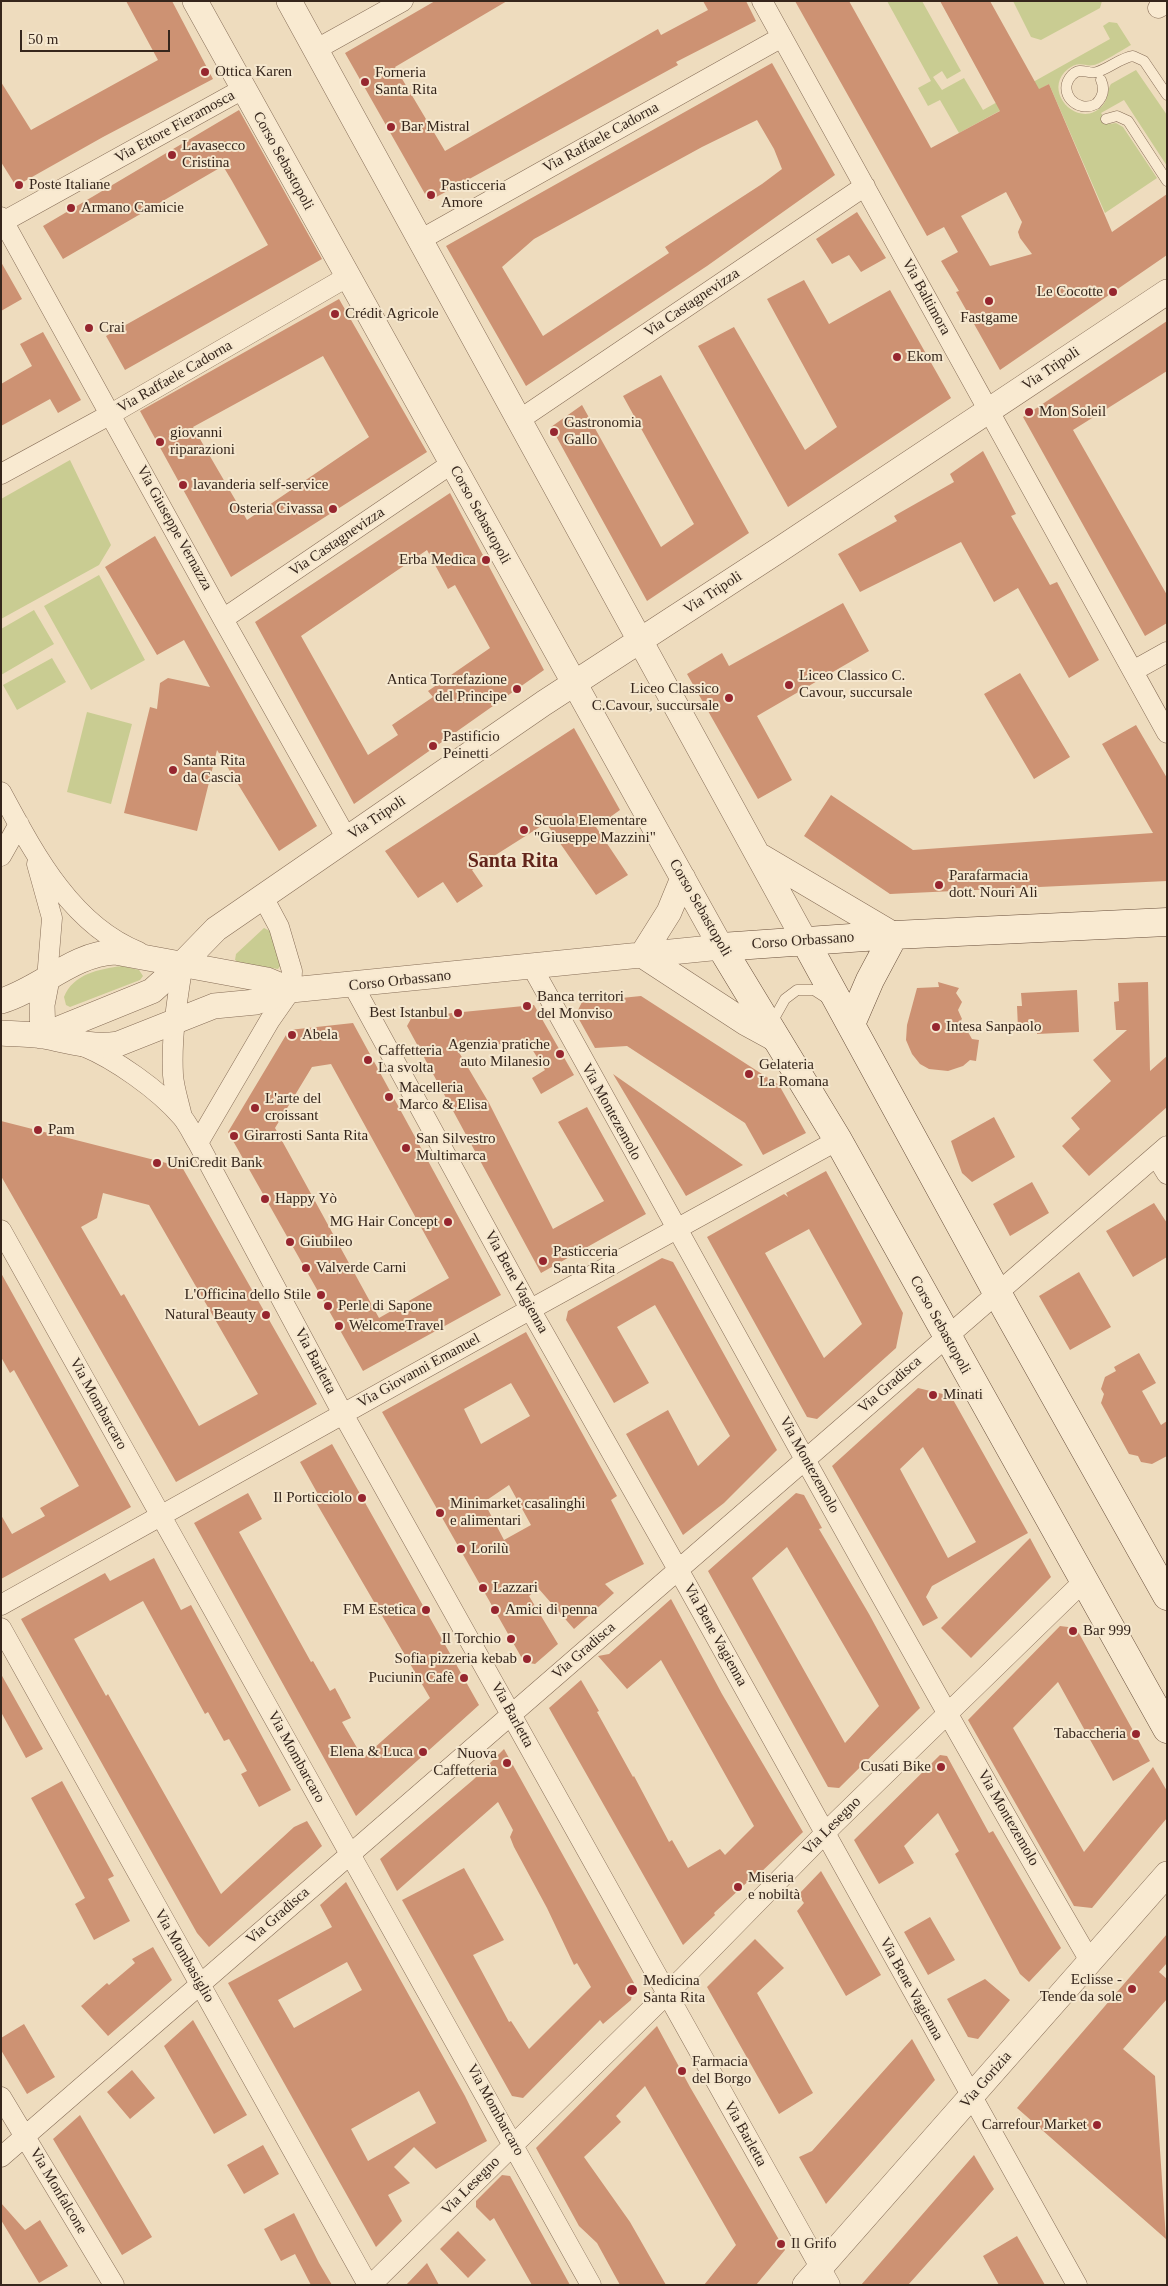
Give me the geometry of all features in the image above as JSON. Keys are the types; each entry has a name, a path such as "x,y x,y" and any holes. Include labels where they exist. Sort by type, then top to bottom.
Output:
{"main road":[{"name":"Corso Orbassano","path":"721,947 894,935 1167,922"},
{"path":"847,1017 866,987 894,935"},
{"path":"805,941 996,1291 1167,1596"},
{"name":"Corso Sebastopoli","path":"721,947 838,1140 1167,1729"}],"street":[{"name":"Corso Sebastopoli","path":"195,1 721,947"},
{"path":"289,1 805,941"},
{"path":"316,50 403,1"},
{"name":"Via Baltimora","path":"762,1 1167,733"},
{"name":"Via Raffaele Cadorna","path":"420,240 782,37"},
{"name":"Via Ettore Fieramosca","path":"2,220 243,89"},
{"name":"Via Castagnevizza","path":"519,420 864,186"},
{"name":"Via Giuseppe Vernazza","path":"2,220 347,839"},
{"name":"Via Raffaele Cadorna","path":"1,474 111,414 347,277"},
{"name":"Via Tripoli","path":"43,1036 152,992 216,929 575,684 1167,292"},
{"name":"Via Castagnevizza","path":"223,619 451,464"},
{"path":"1133,671 1167,652"},
{"path":"1,792 19,824 64,894 86,919 119,942 152,957"},
{"path":"1,856 19,824"},
{"path":"32,845 52,918 47,979 42,1005 43,1036"},
{"path":"758,854 785,872 894,935"},
{"path":"683,878 669,912 642,955 746,1022 774,1034"},
{"path":"198,1143 270,1020 291,990 292,971 279,927 263,897"},
{"name":"Corso Orbassano","path":"291,990 353,986 721,947"},
{"path":"1,1001 23,992 94,954 115,952 152,957 267,980 291,990"},
{"path":"182,1117 173,1077 175,1020 183,963"},
{"name":"Via Montezemolo","path":"532,967 676,1230 806,1458 947,1713 1090,1962"},
{"name":"Via Bene Vagienna","path":"353,986 530,1310 678,1570 970,2097 1077,2285"},
{"path":"4,1040 43,1036 76,1043 106,1046 118,1044 214,1006 256,1002 291,990"},
{"path":"4,1040 42,1005"},
{"path":"76,1043 100,1053 117,1063 182,1117"},
{"name":"Via Barletta","path":"182,1117 198,1143 344,1414 667,1994 818,2279"},
{"name":"Via Giovanni Emanuel","path":"1,1606 838,1140"},
{"path":"1161,1151 1167,1174"},
{"name":"Via Gradisca","path":"1,2156 678,1570 996,1291 1161,1151"},
{"name":"Via Mombarcaro","path":"1,1230 514,2144 591,2285"},
{"name":"Via Lesegno","path":"369,2285 667,1994 824,1834 1084,1581"},
{"name":"Via Mombasiglio","path":"1,1628 369,2285"},
{"name":"Via Gorizia","path":"818,2279 970,2097 1167,1874"},
{"name":"Via Monfalcone","path":"1,2096 114,2285"}],"lane":[{"path":"1101,80 1104,87 1103,94 1096,104 1084,108 1076,106 1071,101 1066,87 1068,80 1077,71 1083,70 1095,73 1133,56 1144,61 1167,95"},
{"path":"1106,120 1117,116 1128,121 1167,181"},
{"path":"774,1034 785,999 797,990 814,990 847,1017"}],"green space":[{"path":"887,1 922,1 961,71 947,79 942,71 933,77 942,90 964,78 983,110 1110,39 1103,26 1109,22 1117,23 1131,45 1097,64 1072,66 1061,78 1058,88 1061,97 1066,105 1074,111 1084,114 1094,112 1105,102 1111,84 1136,70 1167,115 1167,166 1124,100 1101,113 1109,124 1116,123 1123,127 1157,178 1105,213 1049,84 959,133 940,100 928,106 918,88 931,81"},
{"path":"1013,1 1102,1 1100,8 1041,40 1031,37"},
{"path":"70,460 111,545 99,565 1,619 1,499"},
{"path":"99,575 145,660 91,690 44,606"},
{"path":"34,610 54,644 1,675 1,629"},
{"path":"52,658 66,682 17,710 3,685"},
{"path":"87,712 132,724 111,804 67,792"},
{"path":"264,928 270,931 282,963 278,969 239,963 235,960 236,954"},
{"path":"122,966 139,970 143,976 140,980 70,1007 66,1005 64,997 68,989 80,978 96,971"}],"building":[{"path":"126,1 172,1 213,79 103,137 16,186 1,162 1,82 31,130 158,60"},
{"path":"435,1 507,1 395,67 445,151 658,29 661,35 708,10 703,1 746,1 756,21 676,62 678,65 429,201 345,53"},
{"path":"795,1 849,1 931,148 1000,111 940,1 990,1 1039,89 1049,84 1112,232 1167,194 1167,255 1000,370 956,292 959,291 941,261 958,252 944,227 927,236","holes":["1006,192 1022,222 1018,232 1020,238 1032,254 990,266 961,216"]},
{"path":"772,63 835,175 707,266 526,386 446,246","holes":["757,120 774,149 782,169 665,247 669,253 543,336 502,267 534,239 702,147"]},
{"path":"239,110 322,259 125,370 106,336 268,245 232,181 223,166 63,259 43,226"},
{"path":"857,212 886,258 861,272 849,255 832,264 816,239"},
{"path":"1,262 22,299 1,311"},
{"path":"804,280 829,324 890,290 951,398 788,507 698,346 734,327 805,450 837,427 767,299"},
{"path":"339,299 427,452 231,577 140,411","holes":["323,356 369,437 247,520 193,427"]},
{"path":"1167,321 1167,371 1073,430 1167,595 1167,623 1145,636 1023,417"},
{"path":"43,332 81,400 58,413 50,399 1,426 1,384 32,366 20,344"},
{"path":"661,375 749,533 647,601 551,427 582,405 661,547 694,524 623,396"},
{"path":"983,451 1016,514 1011,516 1050,585 1057,582 1099,660 1069,678 1018,588 994,602 961,542 860,592 838,554 897,521 894,516 954,482 950,474"},
{"path":"450,493 544,670 354,804 255,622","holes":["427,550 448,589 455,585 490,648 428,691 433,697 392,725 398,735 368,755 301,636"]},
{"path":"155,536 317,826 279,851 217,750 197,831 124,813 150,707 157,709 160,683 168,678 210,687 184,640 157,655 105,567"},
{"name":"Liceo Classico C.Cavour, succursale","path":"843,603 869,651 757,716 792,780 758,799 687,674 722,653 729,666"},
{"path":"1020,673 1070,757 1034,779 984,694"},
{"path":"1136,725 1167,778 1167,881 890,894 804,836 831,795 913,850 1153,833 1102,744"},
{"path":"574,728 620,810 596,827 628,875 596,895 546,823 472,870 483,886 457,903 443,882 418,898 385,851"},
{"name":"Intesa Sanpaolo","path":"938,982 959,988 956,993 962,1002 958,1010 961,1020 972,1039 979,1040 976,1061 970,1060 963,1066 948,1071 929,1069 920,1064 912,1054 906,1040 907,1025 917,988 939,987"},
{"path":"1148,982 1150,1071 1167,1056 1167,1107 1089,1176 1062,1146 1080,1129 1071,1118 1111,1081 1093,1060 1127,1030 1116,1030 1114,1002 1119,1001 1118,983"},
{"path":"1077,990 1079,1032 1037,1034 1037,1027 1018,1028 1017,1006 1022,1006 1021,993"},
{"path":"641,996 779,1085 806,1133 763,1155 745,1123 627,1046 595,1048 576,1014 582,1002"},
{"path":"534,1005 574,1075 541,1094 532,1078 545,1070 527,1041 457,1049 489,1103 553,1229 604,1201 558,1122 587,1107 646,1214 541,1273 407,1026 412,1017"},
{"path":"353,1023 501,1295 363,1371 228,1132 289,1030","holes":["331,1064 449,1278 379,1318 275,1128 312,1067"]},
{"path":"613,1074 743,1165 686,1196"},
{"path":"994,1117 1015,1157 972,1182 962,1173 951,1141"},
{"path":"1,1121 182,1167 317,1404 176,1482 1,1176","holes":["103,1193 149,1205 258,1394 199,1426 124,1294 121,1296 81,1227 97,1218"]},
{"path":"826,1171 903,1313 896,1348 817,1419 807,1417 707,1237 784,1194 788,1197 786,1193","holes":["809,1229 862,1324 824,1358 765,1253"]},
{"path":"1032,1182 1049,1213 1010,1236 993,1204"},
{"path":"1154,1203 1167,1223 1167,1257 1133,1277 1106,1231"},
{"path":"662,1258 673,1262 777,1450 724,1503 683,1535 626,1434 668,1410 698,1466 730,1436 655,1305 617,1327 649,1383 614,1403 566,1320 568,1311"},
{"path":"1079,1272 1111,1327 1070,1350 1039,1296"},
{"path":"1,1273 131,1507 1,1579 1,1515 12,1534 45,1516 40,1508 79,1486 14,1370 10,1373 1,1357"},
{"path":"526,1332 617,1496 611,1500 644,1564 605,1584 614,1593 574,1629 538,1588 529,1596 558,1644 535,1664 524,1662 382,1412","holes":["511,1383 530,1416 481,1444 464,1409","509,1485 531,1525 504,1540 484,1502"]},
{"path":"1139,1353 1156,1383 1142,1391 1161,1425 1167,1421 1167,1456 1152,1464 1141,1462 1138,1456 1129,1454 1101,1403 1104,1394 1101,1389 1105,1377 1116,1371 1114,1367"},
{"path":"918,1388 951,1396 1028,1533 932,1586 926,1597 938,1618 923,1626 832,1466","holes":["923,1447 976,1542 948,1558 900,1469"]},
{"path":"332,1444 479,1705 356,1816 194,1523 248,1493 262,1519 239,1532 311,1662 313,1661 330,1691 335,1688 351,1718 342,1722 363,1758 430,1698 314,1499 319,1496 300,1462"},
{"path":"796,1493 804,1495 822,1528 819,1529 869,1614 920,1708 839,1788 828,1787 708,1571","holes":["787,1547 879,1706 845,1743 752,1578"]},
{"path":"1030,1538 1051,1577 971,1658 941,1628"},
{"path":"154,1558 181,1610 191,1605 291,1790 259,1807 241,1774 247,1771 229,1739 224,1741 208,1712 205,1714 143,1601 74,1639 106,1696 108,1694 221,1894 294,1827 307,1821 322,1846 209,1947 197,1933 21,1619 105,1573 110,1581"},
{"path":"671,1599 722,1694 803,1832 758,1875 756,1874 714,1913 715,1915 683,1945 549,1708 581,1680 669,1842 672,1840 688,1868 720,1849 725,1855 754,1826 661,1660 627,1689 598,1656 609,1654"},
{"path":"1060,1626 1076,1628 1150,1761 1113,1781 1058,1682 1013,1728 1084,1852 1153,1767 1167,1791 1167,1818 1092,1908 1074,1906 968,1720"},
{"path":"1,1674 43,1749 26,1758 1,1712"},
{"path":"504,1749 634,1983 631,2000 603,2024 600,2020 523,2098 512,2096 402,1900 464,1868 504,1940 473,1955 509,2022 511,2021 529,2049 591,1987 577,1963 574,1965 547,1908 514,1847 510,1837 513,1830 498,1802 397,1891 380,1859 473,1780"},
{"path":"940,1755 947,1756 989,1833 993,1831 1061,1948 1029,1982 1020,1974 955,1854 959,1851 938,1813 904,1846 914,1863 879,1884 854,1840"},
{"path":"62,1781 114,1876 108,1879 130,1921 94,1940 75,1904 85,1898 31,1798"},
{"path":"821,1871 881,1975 846,1996 797,1911 804,1903 798,1895"},
{"path":"346,1882 465,2096 487,2141 436,2169 414,2147 394,2167 410,2183 388,2195 402,2221 376,2247 228,1983 332,1927 320,1905","holes":["347,1962 362,1990 294,2028 278,2000","419,2091 436,2123 368,2161 351,2129"]},
{"path":"930,1917 955,1960 928,1975 904,1932"},
{"name":"Carrefour Market","path":"1167,1934 1167,1963 1159,1972 1167,1979 1167,1999 1123,2049 1155,2076 1166,2239 1017,2108"},
{"path":"755,1939 784,1968 757,1993 813,2093 779,2114 707,1987"},
{"path":"153,1947 172,1980 108,2036 81,2006 107,1983 109,1985 135,1963 132,1959"},
{"path":"985,1979 1010,2000 978,2039 968,2037 947,1999"},
{"path":"193,2020 247,2115 214,2134 164,2046"},
{"path":"24,2024 55,2077 27,2094 1,2050 1,2038"},
{"path":"657,2026 690,2087 785,2250 756,2285 704,2285 736,2245 645,2086 616,2116 621,2122 584,2157 630,2222 666,2285 620,2285 597,2243 579,2226 536,2148"},
{"path":"912,2039 935,2080 826,2204 799,2157 812,2151"},
{"path":"132,2070 155,2098 130,2119 107,2092"},
{"path":"80,2115 152,2237 122,2255 53,2139"},
{"path":"263,2145 279,2174 244,2194 227,2165"},
{"path":"974,2155 994,2189 908,2285 861,2285"},
{"path":"502,2175 510,2176 570,2285 532,2285 494,2218 490,2221 476,2207 476,2201"},
{"path":"1,2203 25,2230 40,2220 68,2266 39,2283 1,2220"},
{"path":"294,2213 332,2285 311,2285 295,2254 281,2261 264,2229"},
{"path":"458,2231 486,2260 468,2278 440,2249"},
{"path":"1017,2236 1045,2285 999,2285 983,2256"},
{"path":"427,2263 439,2285 406,2285"}],"place":[{"name":"Ottica Karen","path":"205,72"},
{"name":"Forneria Santa Rita","path":"365,82"},
{"name":"Bar Mistral","path":"391,127"},
{"name":"Lavasecco Cristina","path":"172,155"},
{"name":"Poste Italiane","path":"19,185"},
{"name":"Pasticceria Amore","path":"431,195"},
{"name":"Armano Camicie","path":"71,208"},
{"name":"Le Cocotte","path":"1113,292"},
{"name":"Fastgame","path":"989,301"},
{"name":"Crédit Agricole","path":"335,314"},
{"name":"Crai","path":"89,328"},
{"name":"Ekom","path":"897,357"},
{"name":"Mon Soleil","path":"1029,412"},
{"name":"Gastronomia Gallo","path":"554,432"},
{"name":"giovanni riparazioni","path":"160,442"},
{"name":"lavanderia self-service","path":"183,485"},
{"name":"Osteria Civassa","path":"333,509"},
{"name":"Erba Medica","path":"486,560"},
{"name":"Liceo Classico C. Cavour, succursale","path":"789,685"},
{"name":"Antica Torrefazione del Principe","path":"517,689"},
{"name":"Liceo Classico C.Cavour, succursale","path":"729,698"},
{"name":"Pastificio Peinetti","path":"433,746"},
{"name":"Santa Rita da Cascia","path":"173,770"},
{"name":"Scuola Elementare \"Giuseppe Mazzini\"","path":"524,830"},
{"name":"Parafarmacia dott. Nouri Ali","path":"939,885"},
{"name":"Banca territori del Monviso","path":"527,1006"},
{"name":"Best Istanbul","path":"458,1013"},
{"name":"Intesa Sanpaolo","path":"936,1027"},
{"name":"Abela","path":"292,1035"},
{"name":"Agenzia pratiche auto Milanesio","path":"560,1054"},
{"name":"Caffetteria La svolta","path":"368,1060"},
{"name":"Gelateria La Romana","path":"749,1074"},
{"name":"Macelleria Marco & Elisa","path":"389,1097"},
{"name":"L'arte del croissant","path":"255,1108"},
{"name":"Pam","path":"38,1130"},
{"name":"Girarrosti Santa Rita","path":"234,1136"},
{"name":"San Silvestro Multimarca","path":"406,1148"},
{"name":"UniCredit Bank","path":"157,1163"},
{"name":"Happy Yò","path":"265,1199"},
{"name":"MG Hair Concept","path":"448,1222"},
{"name":"Giubileo","path":"290,1242"},
{"name":"Pasticceria Santa Rita","path":"543,1261"},
{"name":"Valverde Carni","path":"306,1268"},
{"name":"L'Officina dello Stile","path":"321,1295"},
{"name":"Perle di Sapone","path":"328,1306"},
{"name":"Natural Beauty","path":"266,1315"},
{"name":"WelcomeTravel","path":"339,1326"},
{"name":"Minati","path":"933,1395"},
{"name":"Il Porticciolo","path":"362,1498"},
{"name":"Minimarket casalinghi e alimentari","path":"440,1513"},
{"name":"Lorilù","path":"461,1549"},
{"name":"Lazzari","path":"483,1588"},
{"name":"FM Estetica","path":"426,1610"},
{"name":"Amici di penna","path":"495,1610"},
{"name":"Bar 999","path":"1073,1631"},
{"name":"Il Torchio","path":"511,1639"},
{"name":"Sofia pizzeria kebab","path":"527,1659"},
{"name":"Puciunin Cafè","path":"464,1678"},
{"name":"Tabaccheria","path":"1136,1734"},
{"name":"Elena & Luca","path":"423,1752"},
{"name":"Nuova Caffetteria","path":"507,1763"},
{"name":"Cusati Bike","path":"941,1767"},
{"name":"Miseria e nobiltà","path":"738,1887"},
{"name":"Eclisse - Tende da sole","path":"1132,1989"},
{"name":"Medicina Santa Rita","path":"632,1990"},
{"name":"Farmacia del Borgo","path":"682,2071"},
{"name":"Carrefour Market","path":"1097,2125"},
{"name":"Il Grifo","path":"781,2244"}],"district":[{"name":"Santa Rita","path":"513,862"}]}
